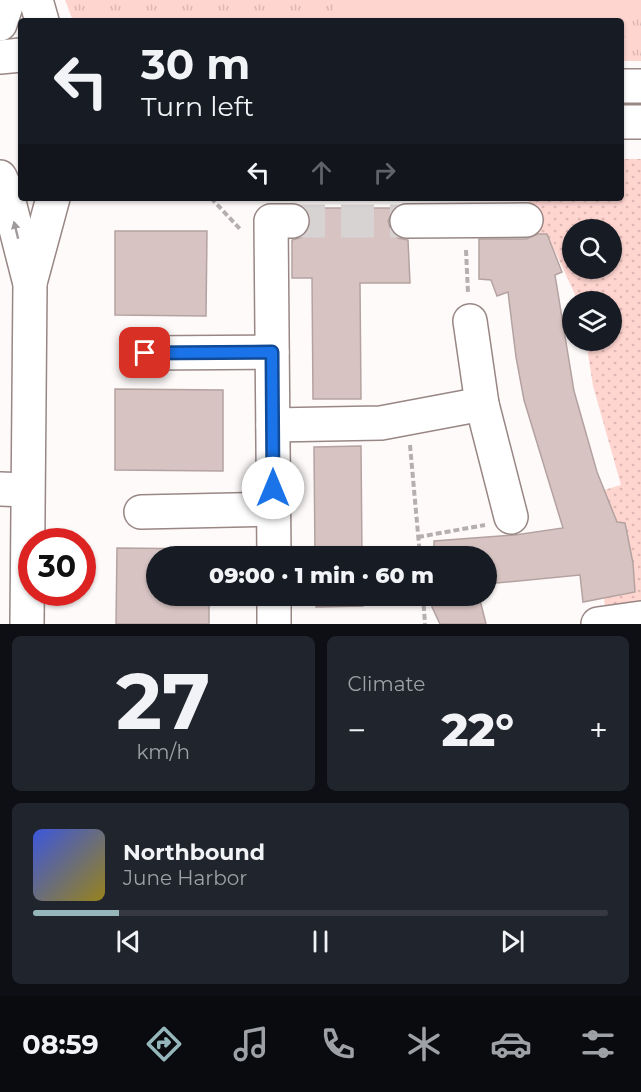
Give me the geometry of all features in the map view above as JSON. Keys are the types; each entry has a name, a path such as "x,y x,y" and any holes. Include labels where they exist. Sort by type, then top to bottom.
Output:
{"street":[{"path":"0,24 8,0"},
{"path":"36,0 41,18"},
{"path":"0,57 18,55"},
{"path":"624,86 641,86"},
{"path":"624,122 641,122"},
{"path":"0,170 18,171"},
{"path":"0,177 6,190 30,284"},
{"path":"27,624 14,490 30,284 52,201"},
{"path":"407,221 526,220"},
{"path":"274,546 271,221 292,221"},
{"path":"470,321 482,404 511,517"},
{"path":"145,353 272,352"},
{"path":"273,425 381,423 482,404"},
{"path":"141,512 273,509"},
{"path":"274,606 274,624"},
{"path":"598,624 641,618"}],"path":[{"path":"213,201 235,220 244,236"},
{"path":"464,219 470,321"},
{"path":"410,443 419,546"},
{"path":"418,537 473,529"},
{"path":"424,606 426,624"}],"green space":[{"path":"65,0 641,0 641,61 624,61 624,18 72,18"},
{"path":"334,0 641,0 641,14 333,12"},
{"path":"624,159 641,159 641,611 606,616 604,598 635,592 633,563 625,523 617,522 604,490 621,485 593,386 588,351 622,351 622,291 573,291 568,279 622,279 622,219 562,219 562,266 547,234 530,235 528,201 624,201"}],"building":[{"path":"304,208 394,208 388,221 391,230 398,238 408,240 410,283 360,283 361,399 313,399 312,278 292,278 292,240 302,237 311,222"},
{"path":"115,231 207,231 206,316 115,315"},
{"path":"538,234 547,234 562,272 555,275 562,318 562,351 567,351 574,391 597,472 617,522 625,523 633,563 635,592 583,602 580,575 497,583 497,546 434,546 434,541 515,535 563,528 524,400 508,292 497,296 491,280 479,279 479,239 526,239"},
{"path":"115,389 223,390 223,471 115,470"},
{"path":"361,446 362,546 315,546 314,447"},
{"path":"117,548 146,548 146,606 209,606 209,624 116,624"},
{"path":"316,606 363,606 316,607"},
{"path":"482,606 486,624 440,624 432,607"}],"tunnel":[{"path":"292,221 407,221"}],"route":[{"path":"145,353 272,352 273,488"}]}
